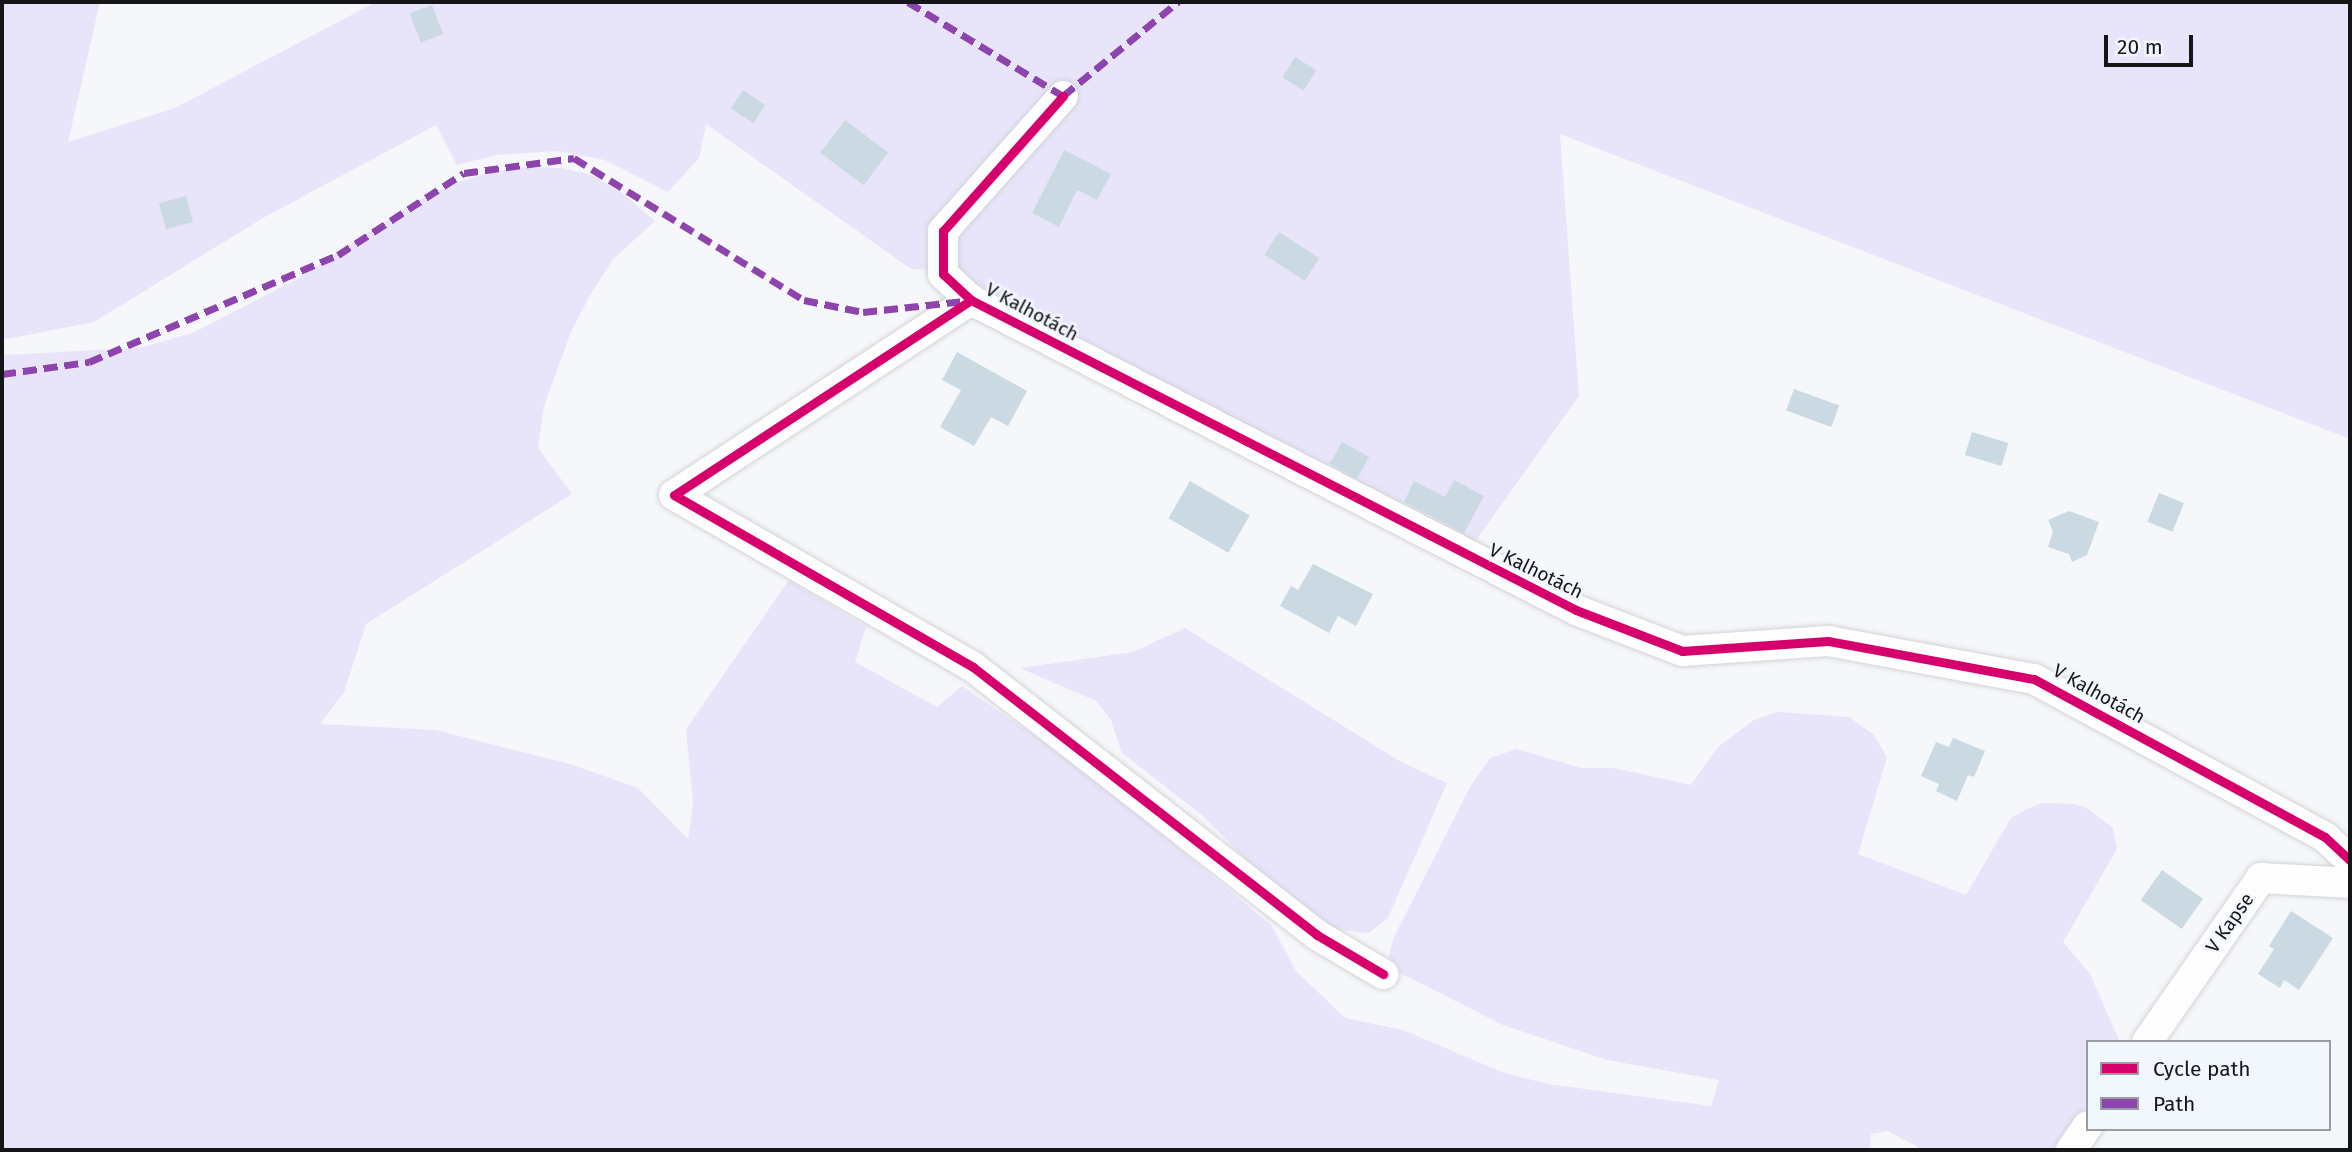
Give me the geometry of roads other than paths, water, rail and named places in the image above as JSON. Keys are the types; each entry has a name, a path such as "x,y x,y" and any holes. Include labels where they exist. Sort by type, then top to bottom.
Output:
{"street":[{"name":"V Kalhotách","path":"1063,96 943,231 943,274 971,300 1576,610 1682,651 1828,641 2034,679 2325,837 2350,860"},
{"path":"971,300 674,495 973,667 1317,935 1383,974"},
{"name":"V Kapse","path":"2148,1040 2261,878 2350,883"},
{"path":"2071,1150 2086,1129"}]}
